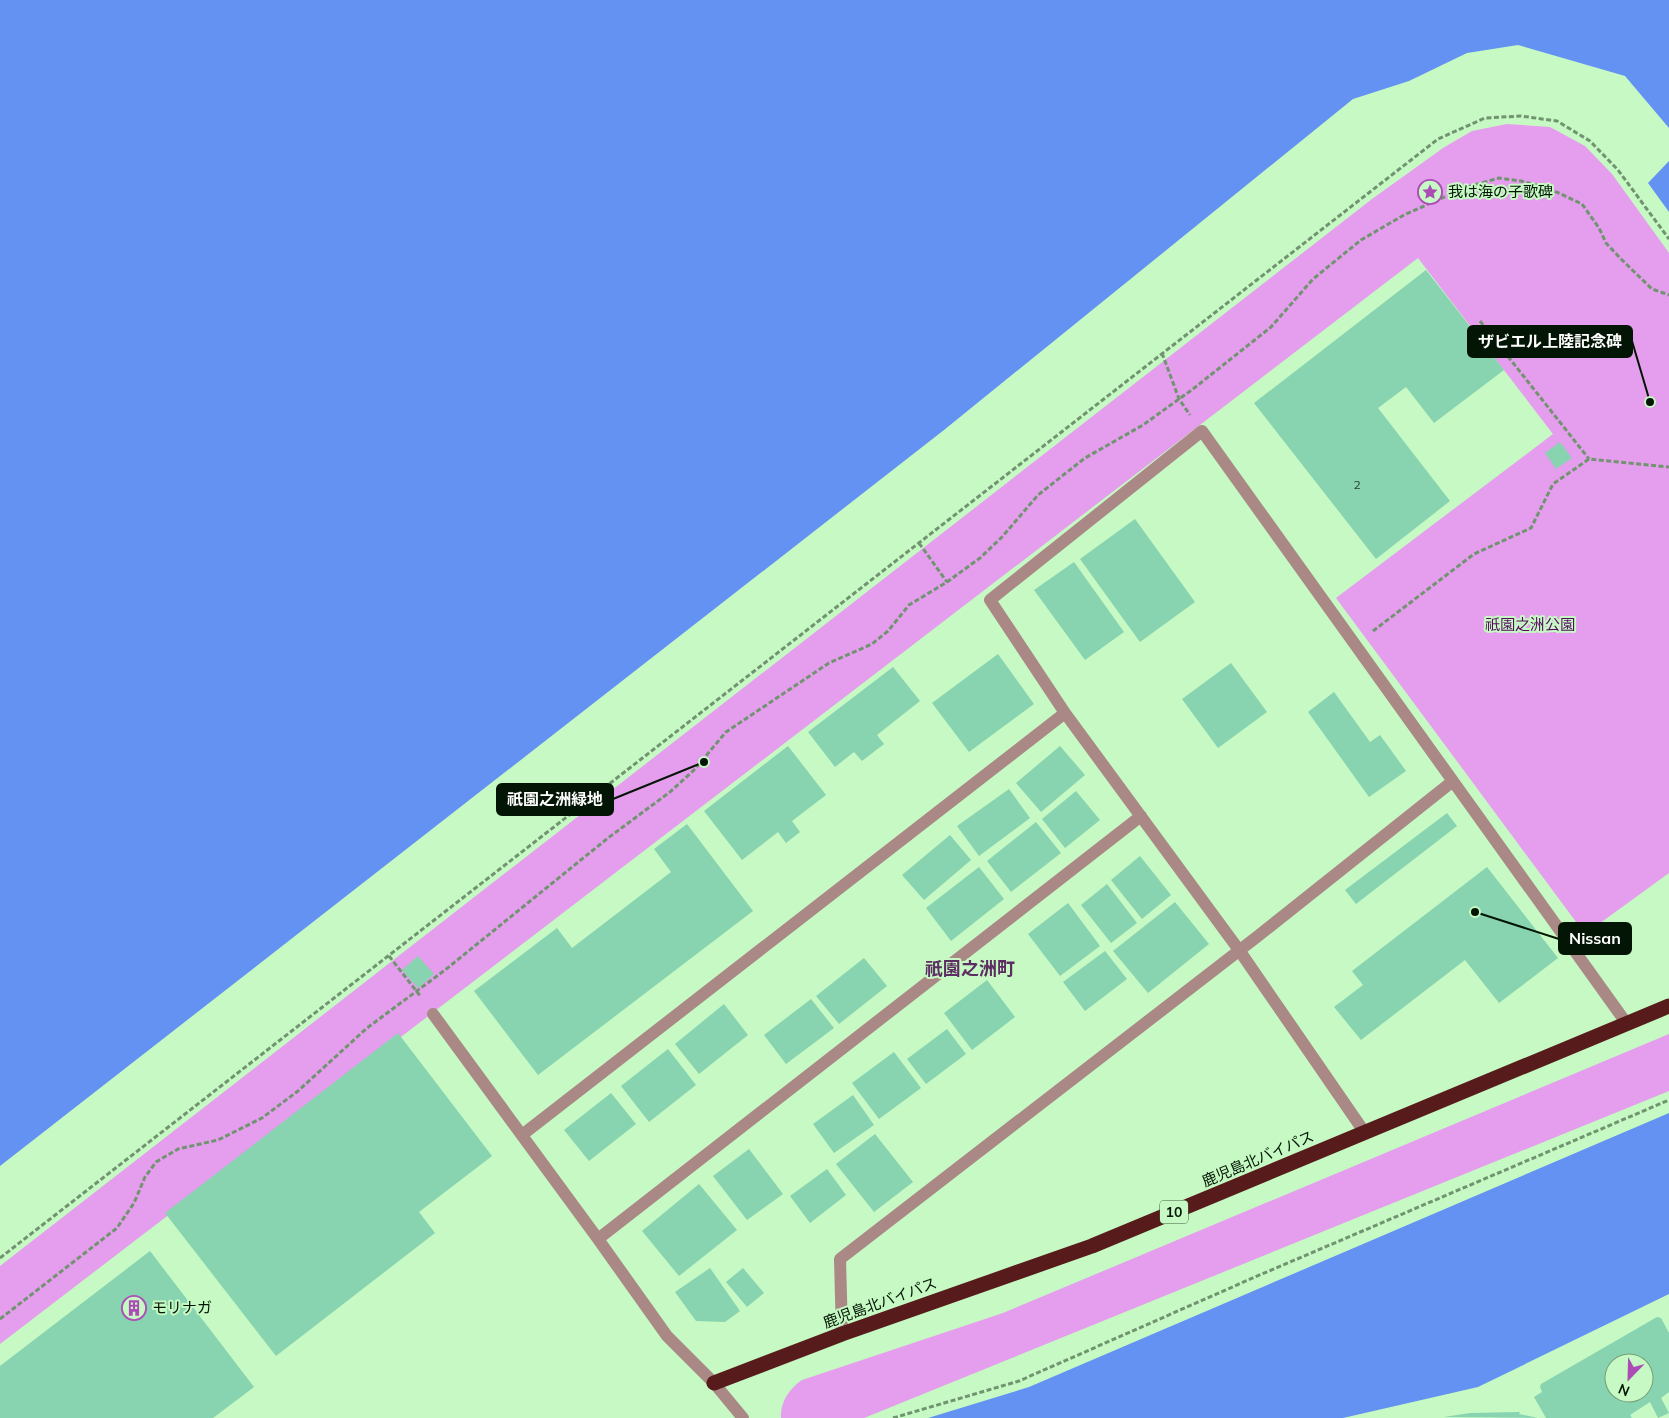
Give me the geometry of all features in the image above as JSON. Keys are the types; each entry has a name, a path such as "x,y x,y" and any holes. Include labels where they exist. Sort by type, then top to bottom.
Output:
{"highway":[{"name":"鹿児島北バイパス","path":"714,1383 842,1334 1092,1246 1669,1006"}],"street":[{"path":"1365,1133 1239,950 1065,714 990,600 1202,432 1627,1024"},
{"path":"522,1135 1065,714"},
{"path":"842,1334 840,1259 1239,950 1453,781"},
{"path":"598,1240 1142,816"},
{"path":"433,1014 666,1336 714,1383 743,1418"}],"path":[{"path":"0,1258 1438,139 1485,118 1521,116 1557,121 1590,141 1618,170 1669,239"},
{"path":"0,1320 117,1228 134,1203 145,1177 156,1162 178,1149 218,1140 262,1118 298,1091 367,1028 417,991 608,838 670,792 694,770 726,732 829,663 872,644 888,631 910,605 947,582 980,558 1002,537 1038,495 1078,463 1143,425 1271,327 1313,279 1361,240 1404,216 1464,188 1499,178 1521,181 1548,188 1582,204 1599,228 1606,243 1620,259 1652,289 1669,295"},
{"path":"1480,321 1590,459"},
{"path":"1162,353 1179,399 1202,432"},
{"path":"1354,645 1474,554 1531,528 1553,484 1590,459 1669,467"},
{"path":"919,543 947,582"},
{"path":"389,956 433,1014"},
{"path":"893,1418 1018,1380 1669,1100"}],"green space":[{"name":"祇園之洲公園","path":"1507,124 1550,127 1585,146 1612,174 1669,253 1669,873 1585,934 1336,598 1553,434 1418,258 0,1344 0,1266 1372,199 1443,148 1472,131"},
{"path":"1669,1034 1669,1091 864,1418 781,1418 784,1401 794,1387 802,1380 1003,1313"}],"water":[{"path":"0,0 1669,0 1669,128 1625,76 1518,45 1467,53 1409,81 1353,99 944,430 0,1166"},
{"path":"1669,161 1669,212 1648,183"},
{"path":"1669,1113 1669,1294 1478,1387 1343,1418 928,1418 1029,1387"}],"building":[{"path":"1426,270 1504,370 1434,423 1406,387 1378,408 1450,501 1376,559 1254,403"},
{"path":"1560,442 1572,458 1556,469 1545,453"},
{"path":"1135,519 1195,602 1140,642 1080,559"},
{"path":"1074,562 1124,632 1085,660 1034,590"},
{"path":"998,654 1034,704 969,752 932,703"},
{"path":"1231,663 1267,712 1218,748 1182,699"},
{"path":"893,667 920,701 877,735 884,744 862,761 854,752 835,767 808,732"},
{"path":"1334,692 1370,742 1380,735 1406,771 1369,797 1308,712"},
{"path":"788,746 826,795 792,821 800,832 786,843 778,832 742,860 704,811"},
{"path":"1060,746 1085,775 1041,812 1016,783"},
{"path":"1009,789 1030,818 979,856 957,826"},
{"path":"1076,791 1100,820 1065,848 1042,819"},
{"path":"1447,813 1457,826 1356,904 1345,890"},
{"path":"1036,822 1061,853 1011,892 987,861"},
{"path":"687,824 753,911 538,1075 474,991 557,928 572,948 671,872 654,849"},
{"path":"950,835 971,860 924,900 902,875"},
{"path":"1140,856 1171,895 1142,919 1111,880"},
{"path":"979,867 1004,899 951,941 926,908"},
{"path":"1487,867 1558,958 1499,1003 1465,960 1361,1040 1334,1007 1363,985 1352,971"},
{"path":"1107,884 1137,923 1111,943 1081,905"},
{"path":"1175,902 1209,944 1148,993 1113,951"},
{"path":"1068,903 1100,946 1060,976 1028,934"},
{"path":"1105,951 1127,979 1085,1011 1063,982"},
{"path":"418,956 434,974 418,988 402,970"},
{"path":"864,958 887,986 839,1024 816,996"},
{"path":"987,980 1015,1017 972,1050 944,1013"},
{"path":"811,999 834,1028 786,1064 764,1035"},
{"path":"724,1004 748,1035 699,1074 675,1044"},
{"path":"947,1029 966,1054 926,1084 907,1059"},
{"path":"398,1033 492,1156 419,1212 435,1233 276,1356 165,1213"},
{"path":"668,1049 696,1085 649,1122 621,1086"},
{"path":"894,1052 921,1088 879,1119 852,1083"},
{"path":"611,1093 636,1124 589,1161 564,1130"},
{"path":"853,1095 874,1125 834,1153 813,1124"},
{"path":"875,1134 913,1182 874,1212 836,1164"},
{"path":"749,1149 783,1194 747,1220 713,1176"},
{"path":"827,1169 846,1195 810,1223 790,1196"},
{"path":"699,1184 737,1230 679,1276 642,1231"},
{"name":"モリナガ","path":"150,1251 254,1387 213,1418 0,1418 0,1366"},
{"path":"710,1268 740,1311 725,1322 696,1321 675,1292"},
{"path":"743,1268 764,1293 747,1307 726,1282"},
{"path":"1657,1317 1661,1318 1669,1333 1669,1392 1661,1398 1669,1413 1658,1418 1650,1403 1654,1403 1654,1353 1604,1353 1604,1403 1648,1403 1630,1415 1632,1418 1546,1418 1534,1397 1542,1392 1541,1384"},
{"path":"1520,1412 1519,1414 1538,1418 1444,1417 1470,1413"}],"place":[{"name":"我は海の子歌碑","path":"1430,192"},
{"name":"ザビエル上陸記念碑","path":"1650,402"},
{"name":"祇園之洲緑地","path":"704,762"},
{"name":"Nissan","path":"1475,912"},
{"name":"モリナガ","path":"134,1308"}],"district":[{"name":"祇園之洲町","path":"970,969"}]}
